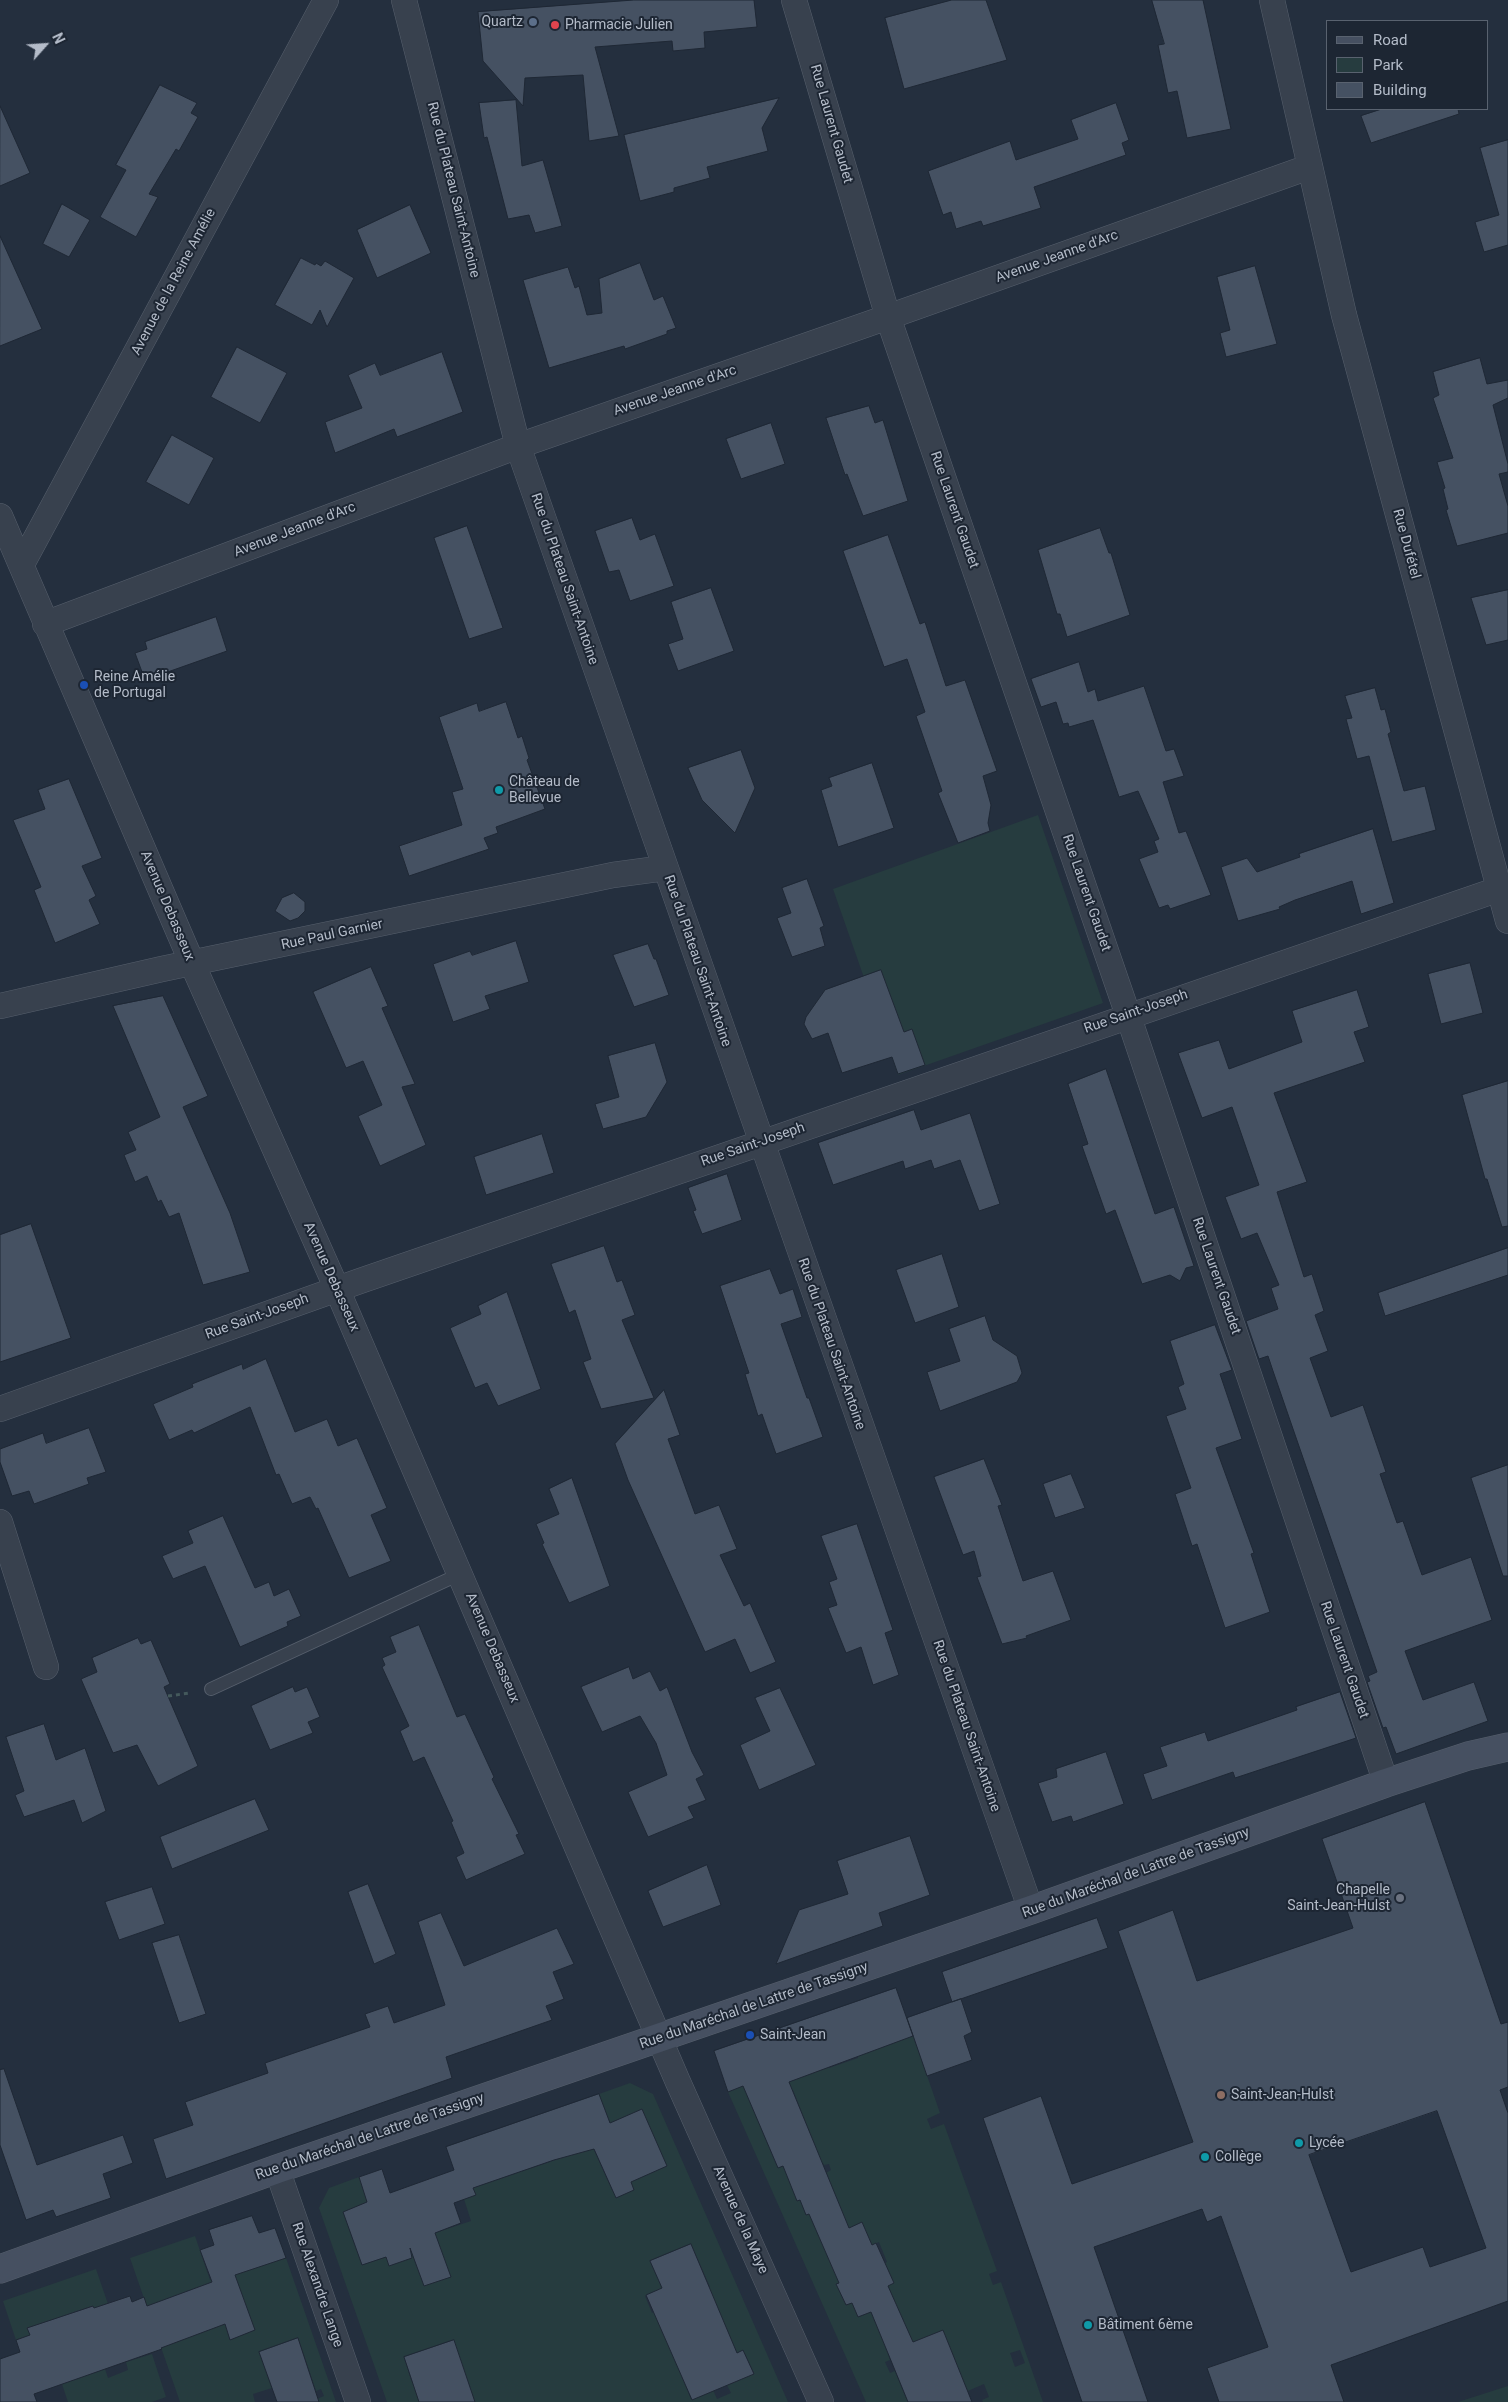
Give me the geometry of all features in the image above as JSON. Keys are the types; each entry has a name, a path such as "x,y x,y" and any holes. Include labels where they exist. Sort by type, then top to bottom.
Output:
{"main road":[{"name":"Rue du Maréchal de Lattre de Tassigny","path":"0,2268 277,2169 1031,1910 1386,1783 1468,1756 1508,1747"}],"street":[{"name":"Avenue de la Reine Amélie","path":"22,564 326,0"},
{"name":"Rue du Plateau Saint-Antoine","path":"404,0 518,446 760,1142 1031,1910"},
{"name":"Rue Laurent Gaudet","path":"794,0 888,318 1128,1015 1386,1783"},
{"name":"Rue Dufétel","path":"1272,0 1344,314 1504,887 1508,921"},
{"name":"Avenue Jeanne d'Arc","path":"45,624 518,446 888,318 1309,167"},
{"name":"Avenue Debasseux","path":"0,516 192,963 337,1289 660,2038"},
{"name":"Rue Paul Garnier","path":"0,1006 192,963 613,875 665,868"},
{"name":"Rue Saint-Joseph","path":"0,1409 337,1289 760,1142 1504,887"},
{"path":"0,1522 46,1667"},
{"name":"Avenue de la Maye","path":"660,2038 821,2402"},
{"name":"Rue Alexandre Lange","path":"277,2169 358,2402"}],"lane":[{"path":"211,1689 460,1574"}],"green space":[{"path":"1038,815 1103,1003 898,1075 833,889"},
{"path":"907,2018 940,2113 927,2119 931,2129 944,2124 997,2271 989,2274 993,2285 1001,2282 1043,2402 983,2402 982,2400 989,2397 984,2384 956,2396 958,2402 866,2402 728,2092 749,2083 826,2062 829,2068 858,2058 858,2056","holes":["793,2090 812,2138 810,2155 778,2168 752,2107","823,2163 824,2165 829,2164 831,2170 826,2173 838,2201 806,2215 800,2200 797,2201 788,2178","861,2223 872,2245 879,2242 887,2262 885,2263 888,2286 895,2301 859,2317 852,2303 846,2305 837,2284 839,2283 841,2231","903,2347 961,2375 906,2398 895,2371 890,2373 885,2362 890,2360 888,2353","1020,2350 1025,2363 1015,2367 1010,2353"]},
{"path":"630,2083 653,2094 788,2402 433,2402 453,2340 404,2357 411,2380 427,2402 387,2402 319,2208 329,2188 359,2177 366,2198 370,2201 343,2212 362,2265 404,2251 403,2229 424,2285 446,2278 432,2234 471,2221 464,2199 473,2188 558,2159 590,2141 612,2190 666,2166 642,2110 610,2123 599,2094","holes":["691,2244 710,2287 652,2313 645,2296 662,2288 650,2261","724,2323 737,2353 743,2350 754,2373 727,2385 731,2393 717,2399 713,2390 691,2399 669,2346"]},
{"path":"195,2236 210,2280 243,2268 286,2258 336,2402 318,2402 317,2399 324,2396 321,2389 316,2391 298,2338 259,2352 272,2388 253,2394 255,2402 180,2402 130,2258","holes":["204,2285 217,2327 171,2344 158,2302","249,2315 255,2330 230,2340 225,2324"]},
{"path":"96,2269 108,2304 94,2309 92,2306 28,2328 30,2335 16,2340 3,2301"},
{"path":"152,2354 166,2397 152,2402 68,2402 62,2384 105,2369 108,2378 128,2370 126,2362"},
{"path":"1508,2386 1508,2402 1458,2402"}],"building":[{"path":"634,0 754,0 757,27 704,32 705,48 673,51 672,41 595,47 619,136 589,141 583,75 525,78 523,106 483,61 478,12"},
{"path":"952,0 986,0 1007,60 904,89 885,18"},
{"path":"1152,0 1203,0 1231,129 1187,138 1177,91 1168,93 1158,45 1164,44"},
{"path":"160,85 197,103 191,113 198,117 179,151 176,149 149,194 158,197 136,237 100,217 126,170 116,165"},
{"path":"779,98 762,128 768,151 707,167 710,178 674,188 674,192 640,201 624,135"},
{"path":"516,100 522,166 543,160 562,226 535,233 529,215 508,219 487,137 484,138 479,103"},
{"path":"1116,103 1129,140 1122,143 1126,155 1034,187 1041,208 983,226 981,221 956,229 951,212 943,215 928,171 1010,141 1016,160 1078,139 1071,120"},
{"path":"0,106 30,173 0,186"},
{"path":"1379,110 1458,110 1459,114 1371,143 1361,116"},
{"path":"1508,140 1508,245 1484,252 1475,222 1499,215 1480,148"},
{"path":"62,204 90,220 69,257 43,244"},
{"path":"410,205 431,253 377,278 357,230"},
{"path":"0,236 42,329 0,346"},
{"path":"301,258 321,266 325,261 354,278 327,327 320,310 312,325 275,305"},
{"path":"640,263 654,300 663,296 676,328 667,331 667,334 625,349 624,346 549,368 523,280 568,267 575,288 579,286 587,315 602,313 599,279"},
{"path":"1255,266 1277,344 1226,357 1220,333 1230,330 1217,277"},
{"path":"237,347 287,373 260,423 211,397"},
{"path":"442,352 463,412 397,437 394,429 335,453 325,422 362,408 348,375 375,363 380,375"},
{"path":"1480,358 1487,384 1508,380 1508,398 1493,405 1508,464 1508,472 1499,474 1508,506 1508,533 1457,546 1446,510 1448,509 1443,489 1445,488 1437,462 1453,458 1433,398 1439,395 1433,372"},
{"path":"869,406 875,423 883,420 908,501 863,516 847,474 845,475 826,418"},
{"path":"771,423 785,464 741,479 726,439"},
{"path":"172,435 214,458 189,505 146,482"},
{"path":"632,518 640,540 655,534 674,586 630,601 619,570 609,572 595,531"},
{"path":"467,526 503,628 469,639 434,538"},
{"path":"1100,528 1109,553 1111,553 1130,615 1067,637 1060,614 1057,614 1038,550"},
{"path":"888,535 920,624 925,622 946,686 965,680 997,771 983,776 991,805 988,823 990,831 958,843 938,793 942,791 916,716 925,712 907,659 884,667 843,551"},
{"path":"711,588 734,651 678,671 668,644 683,639 671,602"},
{"path":"1508,590 1508,640 1486,645 1471,598"},
{"path":"216,617 227,651 145,680 135,653 147,649 145,642"},
{"path":"1079,662 1088,692 1095,689 1098,701 1144,686 1166,751 1174,749 1184,776 1163,782 1179,833 1186,831 1211,895 1170,909 1168,905 1159,908 1139,859 1158,852 1154,841 1159,839 1138,791 1119,797 1093,720 1069,727 1068,723 1063,724 1056,702 1041,707 1031,679"},
{"path":"1375,688 1381,710 1385,709 1391,732 1388,734 1404,791 1425,786 1436,830 1392,842 1369,756 1357,759 1346,719 1352,718 1345,696"},
{"name":"Château de Bellevue","path":"506,702 518,738 522,736 529,758 527,760 545,809 496,827 498,833 484,838 489,849 409,876 399,846 462,825 452,792 463,789 439,717 477,703 479,711"},
{"path":"741,750 755,788 735,833 702,800 688,768"},
{"path":"872,763 894,828 838,847 821,790 832,786 829,778"},
{"path":"69,779 102,858 82,866 96,896 89,900 100,924 55,943 34,890 41,887 13,820 45,809 38,790"},
{"path":"1373,829 1394,903 1361,914 1352,881 1295,900 1279,907 1280,909 1238,921 1221,867 1247,858 1257,872 1300,857 1299,854"},
{"path":"807,879 824,926 820,928 825,946 792,957 777,918 791,913 782,888"},
{"path":"294,893 305,902 305,911 298,918 290,921 275,911 282,898"},
{"path":"516,941 529,982 485,996 490,1009 453,1022 433,964 470,951 472,955"},
{"path":"648,944 654,959 656,959 669,995 634,1007 613,955"},
{"path":"1470,963 1483,1013 1441,1024 1428,974"},
{"path":"371,967 388,1006 382,1008 415,1084 402,1087 426,1145 380,1166 358,1116 382,1105 363,1061 346,1068 313,992"},
{"path":"881,970 904,1032 912,1029 925,1065 898,1074 892,1057 842,1073 828,1033 812,1039 804,1024 806,1017 825,990"},
{"path":"1357,990 1369,1027 1354,1032 1365,1062 1274,1093 1307,1182 1277,1192 1304,1277 1312,1274 1324,1311 1315,1315 1328,1351 1310,1358 1331,1417 1363,1405 1386,1472 1380,1474 1397,1523 1403,1521 1422,1575 1471,1557 1492,1620 1405,1651 1423,1700 1474,1682 1488,1721 1396,1754 1386,1727 1383,1728 1367,1682 1370,1681 1368,1676 1377,1672 1268,1356 1259,1359 1246,1321 1278,1309 1271,1288 1279,1285 1257,1233 1241,1239 1225,1197 1259,1185 1232,1107 1202,1118 1178,1053 1219,1040 1229,1069 1302,1042 1292,1011"},
{"path":"163,996 208,1096 183,1107 230,1213 250,1272 203,1285 179,1213 169,1217 161,1200 158,1202 147,1176 135,1182 124,1155 136,1150 128,1132 160,1117 113,1006"},
{"path":"655,1043 667,1082 646,1117 603,1129 595,1104 619,1097 608,1056"},
{"path":"1106,1069 1155,1214 1174,1207 1194,1266 1186,1268 1180,1281 1170,1275 1142,1284 1115,1210 1106,1214 1082,1146 1088,1144 1068,1084"},
{"path":"1508,1081 1508,1226 1502,1227 1487,1179 1485,1179 1462,1095"},
{"path":"914,1110 921,1130 970,1113 1000,1204 979,1211 960,1160 934,1169 931,1160 905,1169 903,1161 833,1185 818,1143"},
{"path":"542,1134 554,1173 486,1195 474,1157"},
{"path":"727,1174 742,1220 702,1234 693,1211 696,1210 688,1188"},
{"path":"31,1224 71,1338 0,1362 0,1235"},
{"path":"604,1246 617,1282 622,1280 635,1315 622,1320 654,1398 601,1409 583,1362 591,1359 575,1310 569,1313 551,1264"},
{"path":"1508,1248 1508,1275 1385,1316 1378,1293"},
{"path":"942,1254 959,1307 915,1323 896,1270"},
{"path":"770,1269 780,1294 793,1289 802,1317 781,1324 823,1437 776,1454 762,1414 758,1416 745,1374 749,1373 720,1286"},
{"path":"507,1292 541,1389 498,1406 487,1383 475,1388 450,1328 481,1314 478,1306"},
{"path":"985,1316 993,1340 1017,1356 1022,1373 1017,1382 940,1411 927,1372 960,1361 949,1329"},
{"path":"1215,1325 1232,1370 1220,1374 1242,1439 1216,1448 1254,1553 1251,1554 1270,1612 1225,1628 1197,1544 1192,1546 1175,1494 1191,1488 1166,1416 1186,1409 1178,1387 1184,1384 1170,1341"},
{"path":"266,1359 295,1432 327,1419 338,1446 357,1438 387,1508 371,1515 391,1561 349,1578 318,1508 316,1509 310,1497 292,1504 279,1474 276,1475 250,1407 194,1433 192,1430 169,1440 153,1404 193,1387 192,1384 242,1364 243,1369"},
{"path":"664,1390 680,1435 668,1439 695,1514 719,1505 737,1549 720,1555 744,1606 750,1603 776,1662 750,1673 735,1639 705,1652 628,1480 615,1444"},
{"path":"89,1428 106,1472 87,1478 89,1484 34,1504 29,1491 12,1496 0,1462 0,1449 43,1433 46,1443"},
{"path":"984,1459 1002,1505 998,1506 1023,1581 1053,1571 1071,1620 1026,1636 1027,1638 1002,1644 977,1577 981,1576 974,1551 963,1555 934,1477"},
{"path":"1508,1465 1508,1576 1503,1576 1471,1478"},
{"path":"1071,1474 1085,1508 1055,1518 1043,1484"},
{"path":"572,1478 610,1586 569,1603 542,1544 544,1543 536,1524 559,1514 549,1489"},
{"path":"223,1516 255,1588 269,1582 274,1596 289,1589 301,1616 287,1622 288,1626 240,1647 205,1566 173,1579 162,1556 193,1543 188,1531"},
{"path":"857,1524 893,1630 885,1633 899,1675 873,1685 861,1647 846,1653 828,1608 837,1605 829,1582 837,1579 821,1536"},
{"path":"419,1625 457,1717 465,1714 494,1777 492,1779 519,1834 516,1835 525,1854 466,1880 456,1857 464,1853 451,1822 453,1821 424,1757 413,1762 400,1731 409,1726 382,1667 385,1665 382,1658 396,1652 390,1637"},
{"path":"138,1638 141,1644 151,1640 170,1684 164,1687 198,1766 158,1786 137,1745 113,1753 81,1679 97,1672 92,1658"},
{"path":"629,1667 633,1679 650,1671 660,1691 667,1687 692,1752 704,1775 696,1779 706,1800 688,1807 694,1818 648,1837 628,1792 667,1775 656,1743 640,1716 602,1732 581,1687"},
{"path":"293,1687 295,1692 307,1687 320,1717 308,1722 313,1733 270,1750 251,1706"},
{"path":"780,1688 816,1765 759,1790 740,1745 770,1731 755,1698"},
{"path":"1340,1692 1356,1738 1235,1778 1233,1772 1152,1800 1143,1774 1167,1766 1160,1747 1205,1732 1208,1741 1297,1710 1296,1707"},
{"path":"44,1724 56,1760 85,1748 106,1811 82,1823 74,1800 24,1817 15,1795 24,1791 6,1737"},
{"path":"1106,1752 1124,1804 1073,1822 1071,1816 1052,1822 1038,1783 1057,1777 1056,1769"},
{"path":"255,1799 269,1830 172,1869 160,1837"},
{"path":"1425,1802 1501,2024 1508,2022 1508,2087 1500,2090 1508,2113 1508,2301 1331,2365 1344,2402 1219,2402 1207,2368 1268,2347 1221,2216 1207,2222 1202,2209 1094,2247 1148,2402 1082,2402 983,2118 1041,2096 1072,2184 1193,2142 1118,1931 1173,1910 1197,1981 1353,1928 1322,1839","holes":["1437,2111 1486,2248 1430,2267 1423,2247 1351,2272 1309,2155"]},
{"path":"910,1836 930,1895 879,1913 883,1926 776,1964 799,1910 848,1894 837,1861"},
{"path":"707,1865 721,1905 663,1927 648,1891"},
{"path":"368,1884 396,1954 374,1964 348,1892"},
{"path":"152,1887 165,1924 119,1940 105,1902"},
{"path":"441,1913 464,1966 557,1928 574,1964 553,1972 564,1999 546,2006 552,2020 446,2057 452,2078 166,2179 153,2139 193,2125 185,2102 268,2073 265,2063 370,2027 365,2014 388,2006 394,2023 445,2005 418,1922"},
{"path":"1097,1918 1108,1948 952,2002 942,1972"},
{"path":"179,1935 206,2014 179,2023 152,1943"},
{"path":"896,1988 913,2036 789,2082 849,2228 862,2222 872,2245 876,2243 894,2283 888,2286 913,2342 943,2330 972,2402 908,2402 871,2312 858,2317 852,2303 846,2305 836,2284 839,2283 809,2214 806,2215 800,2200 797,2201 783,2166 778,2168 743,2086 728,2092 714,2051"},
{"path":"961,1999 972,2032 964,2036 972,2060 927,2076 907,2018"},
{"path":"4,2069 37,2165 123,2135 133,2163 103,2174 111,2198 56,2217 53,2210 26,2220 0,2145 0,2070"},
{"path":"599,2094 610,2123 642,2109 667,2166 631,2182 634,2190 616,2198 594,2149 554,2160 473,2188 476,2195 454,2203 461,2223 435,2233 451,2277 424,2286 410,2248 412,2258 389,2266 386,2257 362,2265 343,2212 367,2202 359,2177 382,2169 390,2193 454,2170 446,2147"},
{"path":"252,2216 259,2233 275,2228 286,2258 235,2275 255,2330 230,2340 225,2324 162,2349 34,2394 37,2402 0,2402 0,2359 20,2352 16,2340 30,2335 27,2328 130,2296 132,2302 144,2297 147,2306 212,2282 200,2250 214,2245 209,2230"},
{"path":"691,2244 737,2353 743,2350 754,2374 692,2400 646,2295 662,2288 650,2261"},
{"path":"298,2338 319,2402 277,2402 259,2352"},
{"path":"454,2340 475,2402 419,2402 404,2357"}],"place":[{"name":"Quartz","path":"533,22"},
{"name":"Pharmacie Julien","path":"555,25"},
{"name":"Reine Amélie de Portugal","path":"84,685"},
{"name":"Château de Bellevue","path":"499,790"},
{"name":"Chapelle Saint-Jean-Hulst","path":"1400,1898"},
{"name":"Saint-Jean","path":"750,2035"},
{"name":"Saint-Jean-Hulst","path":"1221,2095"},
{"name":"Lycée","path":"1299,2143"},
{"name":"Collège","path":"1205,2157"},
{"name":"Bâtiment 6ème","path":"1088,2325"}]}
